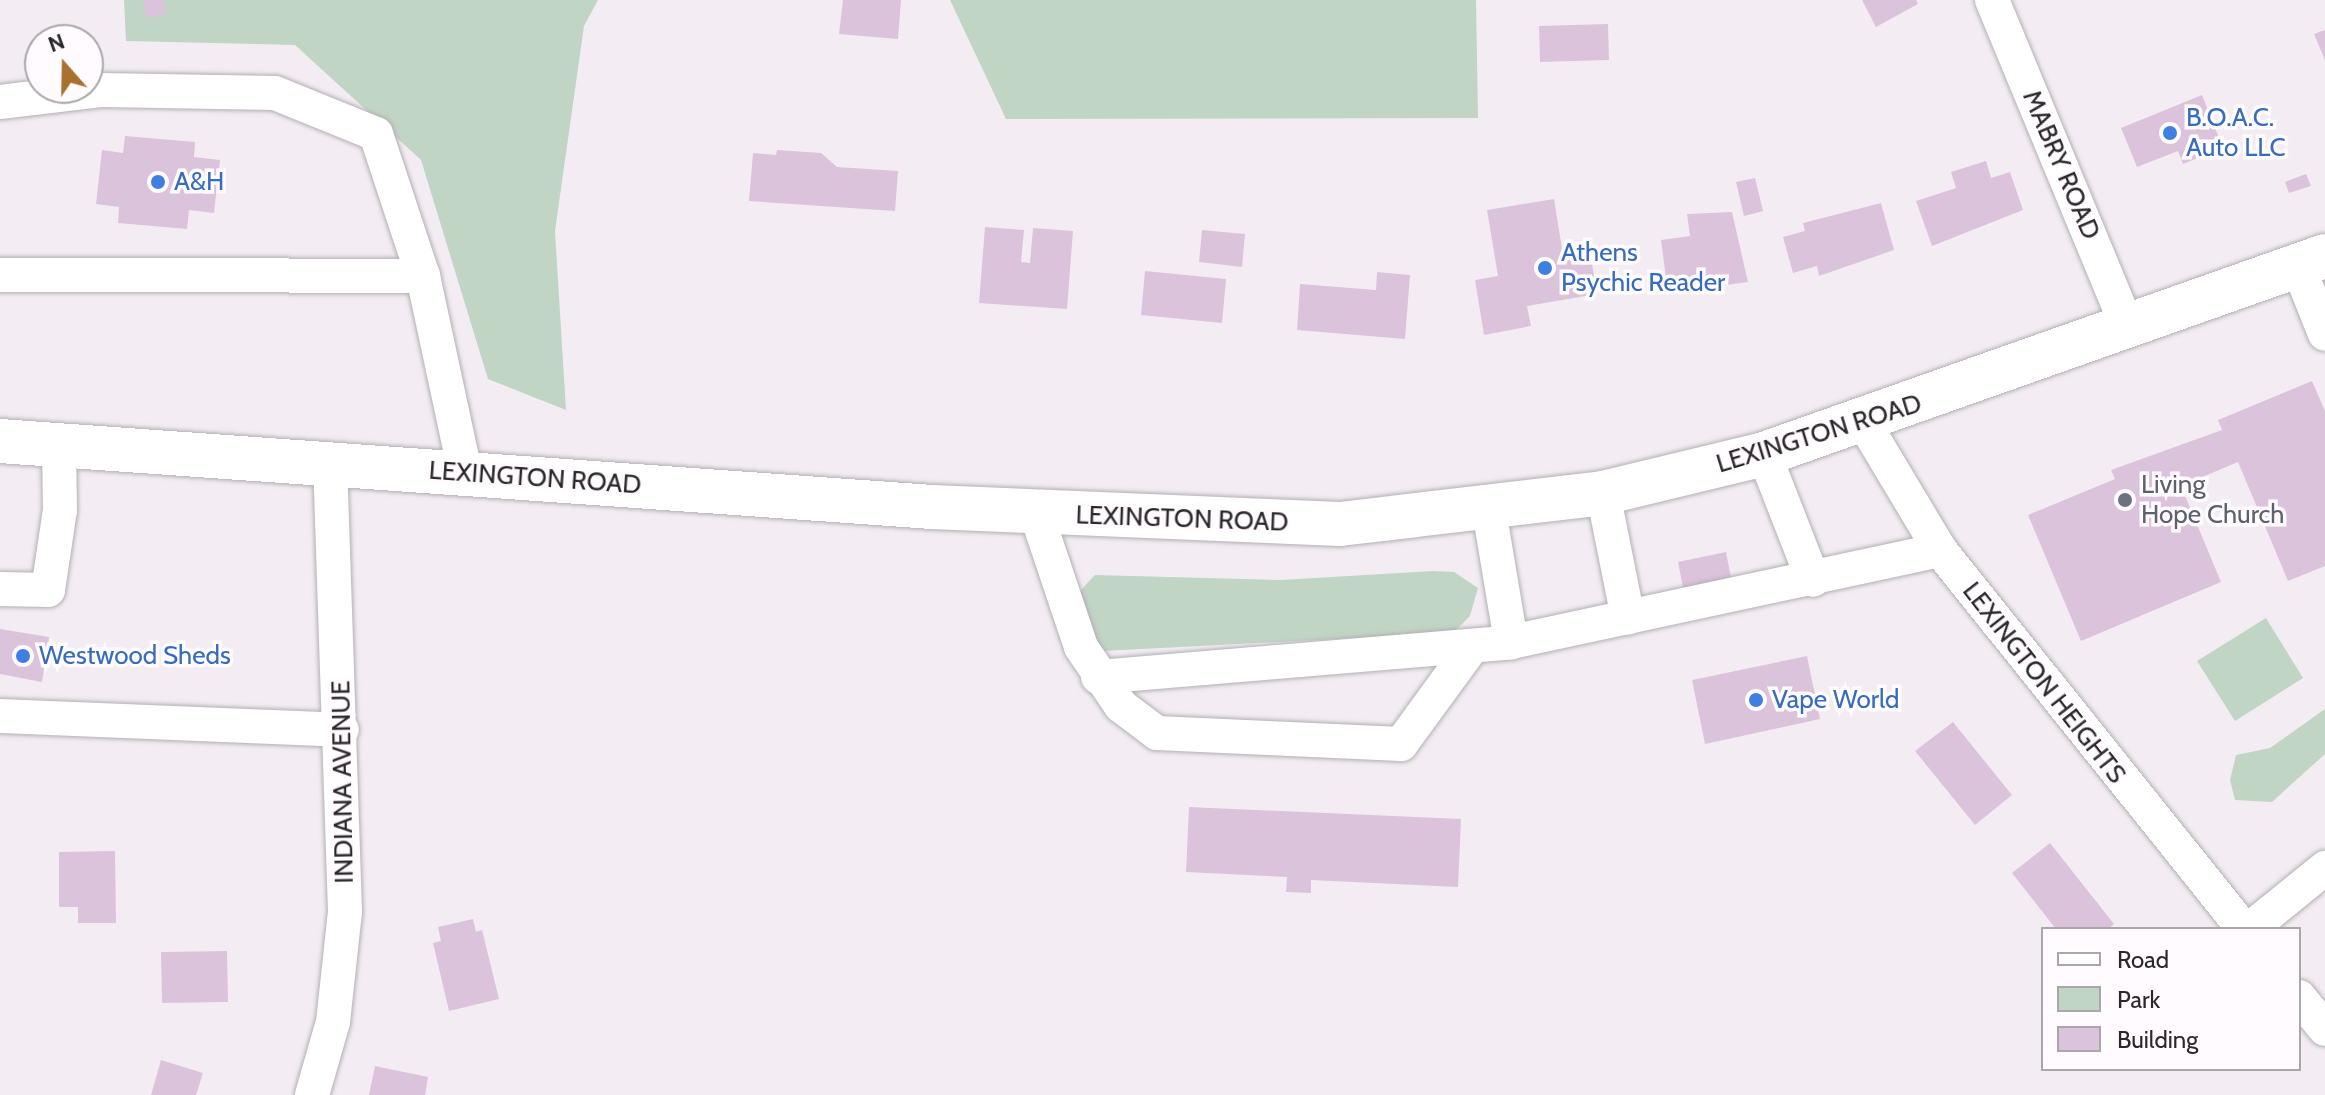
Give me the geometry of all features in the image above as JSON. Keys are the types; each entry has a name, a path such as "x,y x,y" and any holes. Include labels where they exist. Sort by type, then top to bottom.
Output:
{"highway":[{"name":"LEXINGTON ROAD","path":"0,441 1036,513 1340,524 1489,510 1603,493 1764,454 1864,423 2129,330 2312,261"}],"street":[{"name":"MABRY ROAD","path":"1992,0 2129,330"},
{"path":"0,102 102,90 275,93 376,134 423,276 465,472"},
{"path":"2312,261 2325,334"},
{"path":"0,275 423,276"},
{"name":"LEXINGTON HEIGHTS","path":"1864,423 1940,550 2242,927"},
{"path":"0,589 48,590 60,510 59,445"},
{"path":"1764,454 1813,580"},
{"name":"INDIANA AVENUE","path":"312,1095 342,967 342,730 330,466"},
{"path":"1603,493 1628,618"},
{"path":"1489,510 1511,642"},
{"path":"1036,513 1098,677 1157,733 1401,744 1471,648"},
{"path":"1098,677 1471,648 1511,642 1813,580 1940,550"},
{"path":"0,716 342,730"},
{"path":"2252,927 2318,874"},
{"path":"2301,999 2325,1029"}],"green space":[{"path":"124,0 598,0 584,26 555,231 566,410 488,379 421,160 295,45 126,41"},
{"path":"950,0 1476,0 1478,118 1006,119"},
{"path":"1454,572 1478,588 1470,616 1453,633 1103,651 1089,637 1079,592 1095,575 1281,580"},
{"path":"2266,618 2303,678 2235,721 2197,661"},
{"path":"2325,709 2325,754 2272,802 2235,800 2230,780 2236,755 2270,748"}],"building":[{"path":"143,0 164,0 167,14 146,17"},
{"path":"843,0 901,0 898,39 839,34"},
{"path":"1862,0 1916,0 1918,4 1876,27"},
{"path":"1608,24 1609,60 1540,62 1539,26"},
{"path":"2325,30 2325,60 2314,34"},
{"name":"B.O.A.C. Auto LLC","path":"2202,95 2219,138 2201,145 2205,155 2183,164 2178,151 2137,167 2121,128"},
{"name":"A&H","path":"125,136 195,142 194,157 220,160 214,213 189,210 187,229 118,223 119,207 96,204 102,150 123,153"},
{"path":"777,150 821,153 837,167 898,171 895,211 749,201 753,153 776,155"},
{"path":"1986,161 1991,178 2010,172 2023,210 1932,246 1916,201 1956,188 1951,172"},
{"path":"2306,174 2311,186 2289,193 2285,182"},
{"path":"1755,178 1763,211 1744,216 1736,182"},
{"name":"Athens Psychic Reader","path":"1554,199 1564,261 1591,257 1597,294 1527,306 1531,326 1484,335 1475,280 1498,276 1487,210"},
{"path":"1881,203 1894,250 1819,276 1817,266 1793,273 1783,237 1805,231 1803,223"},
{"path":"1732,212 1748,282 1668,293 1661,240 1690,236 1687,214"},
{"path":"985,227 1024,230 1021,262 1030,263 1033,228 1073,231 1067,309 979,303"},
{"path":"1202,230 1245,234 1242,267 1199,262"},
{"path":"1145,271 1226,279 1222,323 1141,315"},
{"path":"1377,272 1410,275 1405,339 1297,330 1300,284 1376,290"},
{"name":"Living Hope Church","path":"2312,381 2325,411 2325,566 2288,581 2238,462 2181,486 2221,582 2081,641 2028,515 2115,479 2111,470 2222,430 2218,420"},
{"path":"1726,552 1734,593 1686,603 1678,562"},
{"name":"Westwood Sheds","path":"0,629 49,637 42,682 0,674"},
{"name":"Vape World","path":"1807,656 1820,719 1705,744 1692,680"},
{"path":"1953,722 2012,795 1975,825 1915,751"},
{"path":"1189,807 1461,819 1458,887 1311,880 1311,893 1286,892 1287,877 1186,872"},
{"path":"2050,843 2114,924 2110,927 2054,927 2012,873"},
{"path":"115,851 116,923 78,923 78,907 59,907 59,852"},
{"path":"473,919 476,932 482,930 499,999 449,1011 433,943 441,941 438,927"},
{"path":"227,951 228,1002 162,1003 161,952"},
{"path":"161,1060 203,1073 196,1095 151,1095"},
{"path":"375,1066 428,1077 425,1095 369,1095"}],"place":[{"name":"B.O.A.C. Auto LLC","path":"2170,133"},
{"name":"A&H","path":"158,182"},
{"name":"Athens Psychic Reader","path":"1545,268"},
{"name":"Living Hope Church","path":"2125,500"},
{"name":"Westwood Sheds","path":"23,656"},
{"name":"Vape World","path":"1756,700"}]}
